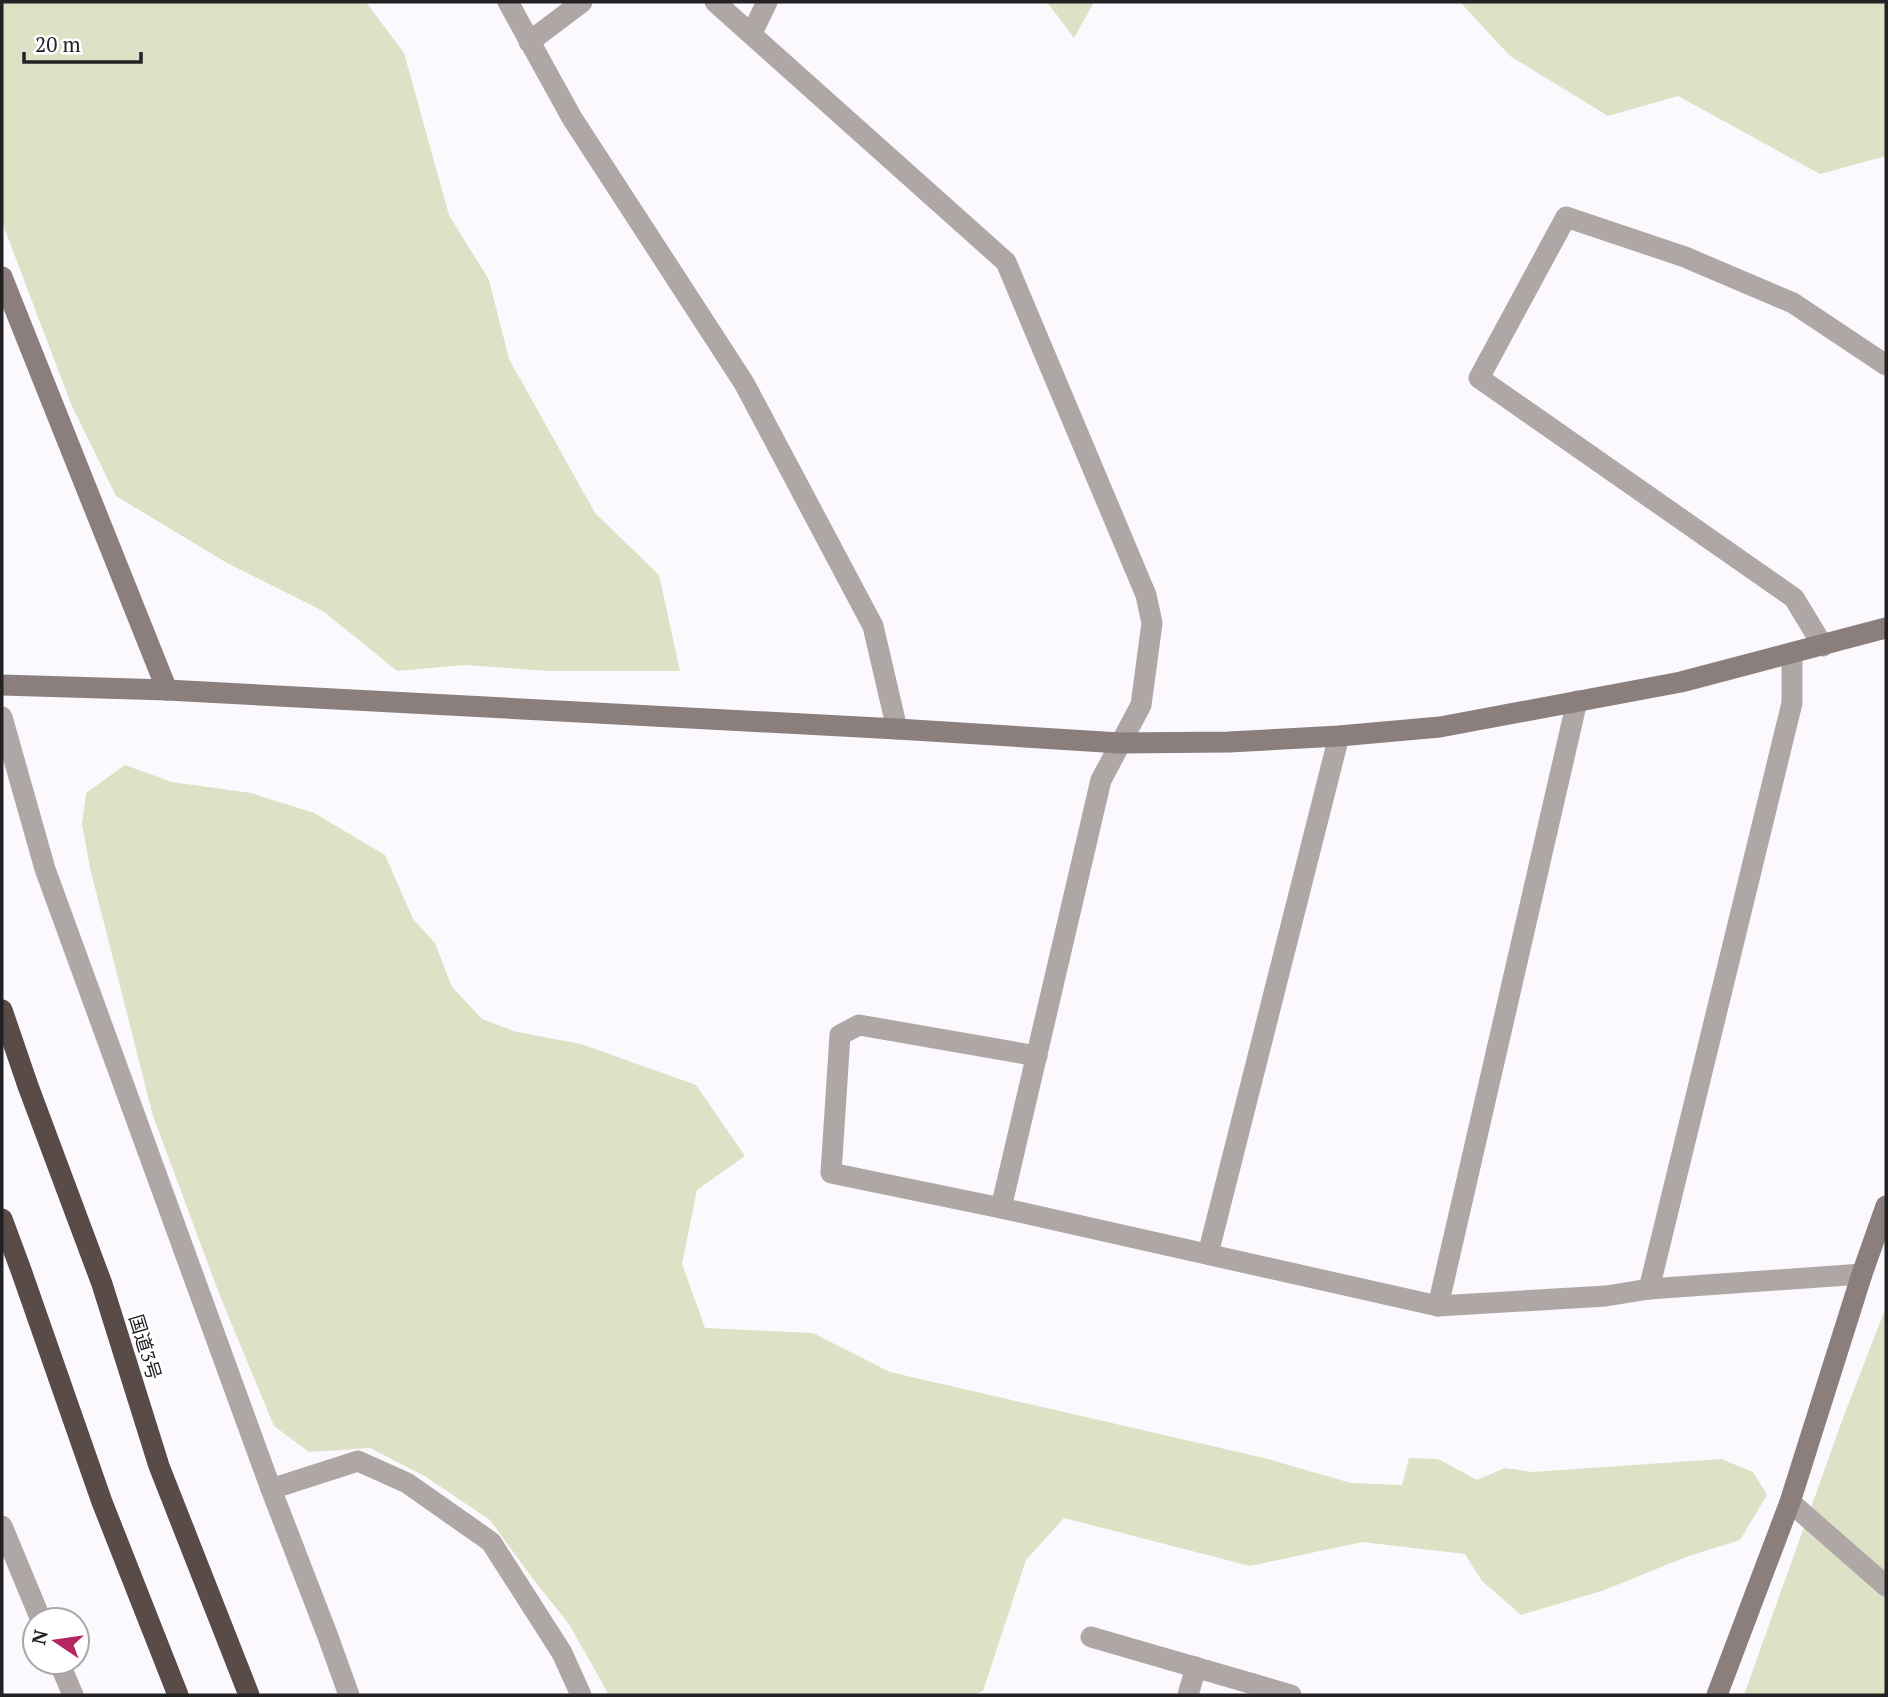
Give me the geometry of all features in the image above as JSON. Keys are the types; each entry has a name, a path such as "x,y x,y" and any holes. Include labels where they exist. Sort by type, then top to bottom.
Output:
{"highway":[{"name":"国道3号","path":"2,1010 103,1284 159,1466 249,1695"},
{"path":"2,1219 102,1502 178,1695"}],"street":[{"path":"508,2 572,118 751,395 873,626 897,729"},
{"path":"529,43 582,2"},
{"path":"715,2 1006,262 1146,595 1152,623 1141,705 1101,780 1001,1208"},
{"path":"752,33 767,2"},
{"path":"1823,646 1794,598 1479,378 1566,217 1685,257 1793,303 1886,365"},
{"path":"2,277 167,690"},
{"path":"2,685 167,690 1120,743 1229,742 1339,736 1440,726 1681,682 1886,628"},
{"path":"1648,1289 1793,703 1792,654"},
{"path":"1438,1306 1577,702"},
{"path":"2,717 45,869 348,1695"},
{"path":"1208,1254 1339,736"},
{"path":"1037,1056 859,1025 840,1035 831,1173 1001,1208 1438,1306 1606,1296 1648,1289 1862,1274"},
{"path":"1717,1695 1790,1502 1886,1206"},
{"path":"271,1489 358,1461 407,1483 491,1542 562,1653 581,1695"},
{"path":"1790,1502 1886,1586"},
{"path":"2,1526 35,1606"},
{"path":"1091,1637 1290,1695"},
{"path":"1188,1695 1196,1667"},
{"path":"65,1676 73,1695"}],"green space":[{"path":"2,2 366,2 404,53 449,215 489,280 509,359 595,513 659,575 680,671 549,671 465,665 397,671 323,611 227,563 116,496 71,404 2,222"},
{"path":"1047,2 1094,2 1074,38"},
{"path":"1460,2 1886,2 1886,156 1820,174 1678,96 1608,116 1510,56"},
{"path":"125,765 172,782 251,793 314,813 385,855 413,919 435,943 452,987 482,1019 517,1032 581,1044 696,1085 745,1156 697,1190 682,1264 705,1328 813,1333 890,1372 1264,1458 1351,1483 1402,1485 1409,1458 1438,1459 1477,1480 1505,1468 1532,1472 1721,1459 1753,1472 1767,1495 1740,1540 1686,1557 1602,1591 1521,1615 1482,1581 1465,1554 1362,1542 1250,1566 1064,1518 1026,1560 983,1691 973,1695 609,1695 569,1624 490,1520 426,1477 370,1448 309,1452 274,1426 220,1296 153,1116 90,868 82,824 86,793"},
{"path":"1886,1307 1886,1695 1744,1695 1843,1418"}]}
